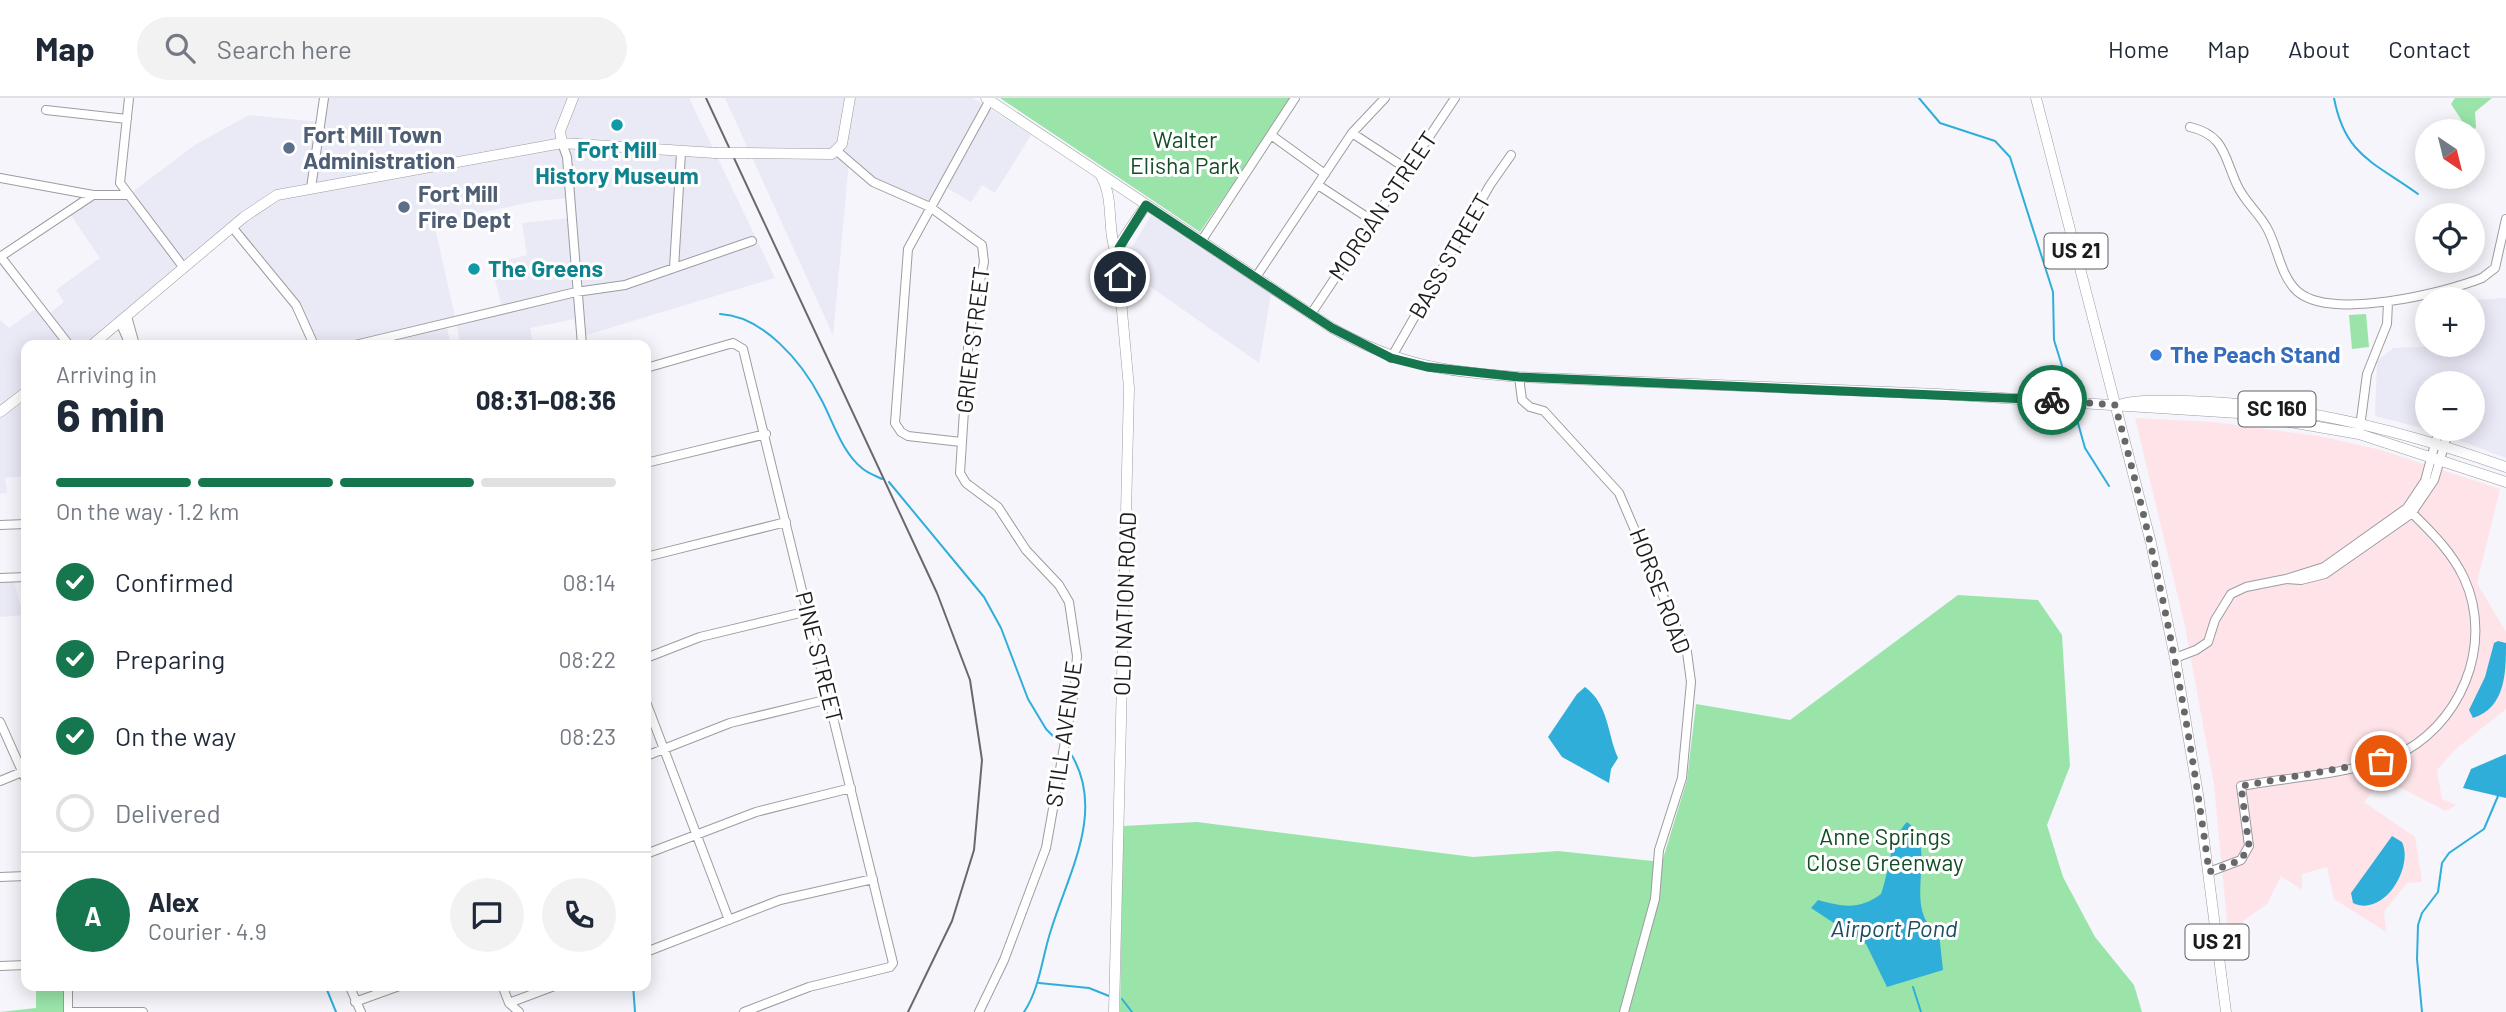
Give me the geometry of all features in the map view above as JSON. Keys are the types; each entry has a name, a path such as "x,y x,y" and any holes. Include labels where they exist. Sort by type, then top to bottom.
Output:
{"main road":[{"path":"562,143 560,131 573,98"},
{"path":"98,340 232,227 271,198 311,188 562,143 681,153 827,154 837,151 842,144 849,98"},
{"name":"US 21","path":"2036,98 2151,543 2175,657 2209,872 2226,1012"},
{"path":"989,99 1311,314 1360,344 1391,358"},
{"name":"OLD NATION ROAD","path":"1100,174 1108,188 1129,388 1114,1012"},
{"path":"1117,256 1123,239 1146,205"},
{"name":"SC 160","path":"1391,358 1460,372 1519,377 2238,413 2360,429 2506,467"},
{"path":"0,412 21,396"},
{"name":"SC 160","path":"2438,451 2506,482"}],"street":[{"path":"130,98 120,183 184,268"},
{"path":"311,188 324,98"},
{"path":"1202,240 1295,98"},
{"path":"1256,277 1352,133 1385,98"},
{"name":"MORGAN STREET","path":"1311,314 1455,98"},
{"path":"961,442 908,436 897,428 895,420 908,248 989,99"},
{"path":"46,110 127,119"},
{"path":"2190,127 2213,137 2225,149 2237,186 2267,228 2282,268 2297,291 2333,306 2388,302 2470,283 2490,273 2498,260 2506,219"},
{"path":"1352,133 1407,169"},
{"path":"1271,135 1325,174"},
{"path":"562,143 567,157 581,340"},
{"name":"GRIER STREET","path":"837,151 873,182 930,207 976,239 984,253 969,333 961,442"},
{"path":"674,268 681,153"},
{"name":"BASS STREET","path":"1391,358 1490,185 1511,155"},
{"path":"0,178 93,194 129,195"},
{"path":"1318,185 1373,221"},
{"path":"65,340 0,257 93,194"},
{"path":"232,227 296,306 312,340"},
{"path":"376,340 576,292 625,285 752,242"},
{"path":"2360,429 2367,374 2387,324 2388,302"},
{"path":"124,319 130,340"},
{"name":"PINE STREET","path":"651,367 733,343 743,349 766,434 892,965 809,987 744,1012"},
{"name":"HORSE ROAD","path":"1519,377 1522,400 1530,407 1544,411 1619,493 1687,652 1691,682 1682,778 1659,850 1655,899 1624,1012"},
{"path":"651,462 766,434"},
{"path":"2438,441 2438,451"},
{"path":"2175,657 2203,647 2208,642 2215,620 2231,594 2246,587 2286,579 2324,567 2341,559 2410,510 2443,441"},
{"name":"STILL AVENUE","path":"961,442 959,467 963,478 998,507 1026,551 1059,586 1069,602 1077,656 1046,848 1004,960 979,1012"},
{"path":"2209,872 2241,860 2249,846 2241,786 2361,766 2391,757 2428,735 2448,714 2460,695 2468,676 2475,641 2470,593 2447,550 2410,510"},
{"path":"651,556 786,522"},
{"path":"0,525 21,524"},
{"path":"0,578 21,577"},
{"path":"651,656 700,637 808,611"},
{"path":"651,754 730,723 829,699"},
{"path":"651,716 729,920"},
{"path":"0,722 21,769"},
{"path":"0,781 21,777"},
{"path":"651,852 756,812 851,788"},
{"path":"0,877 21,876"},
{"path":"651,950 780,900 873,879"},
{"path":"0,966 21,965"},
{"path":"68,991 68,1012 143,1012"},
{"path":"351,991 361,1012"},
{"path":"355,1002 385,991"},
{"path":"504,991 509,1003 519,1012"},
{"path":"509,1003 541,991"}],"shaded area":[{"path":"324,98 689,98 775,278 583,336 580,318 530,328 532,340 460,340 455,319 502,308 491,264 527,255 522,223 570,218 569,198 536,201 434,223 455,317 445,320 450,340 310,340 295,306 233,229 267,202 310,188 286,191 255,206 95,340 21,340 21,476 5,478 7,493 0,494 0,320 9,328 38,307 46,316 64,302 56,290 100,258 68,211 89,196 127,196 195,145 249,115 320,122"},
{"path":"725,98 973,98 1031,135 995,193 982,185 971,202 942,185 929,205 885,186 849,161 833,335"},
{"path":"1151,215 1271,294 1259,363 1121,266"},
{"path":"2506,298 2506,458 2461,441 2485,441 2485,371 2415,371 2415,426 2375,416 2377,361 2393,348 2415,347 2415,357 2485,357 2485,299"},
{"path":"2135,418 2213,422 2319,436 2381,450 2500,489 2477,583 2506,632 2506,709 2457,748 2437,770 2442,799 2456,805 2446,811 2383,779 2364,802 2415,837 2422,882 2407,883 2384,912 2386,932 2334,899 2327,867 2302,874 2302,890 2281,876 2267,904 2243,921 2230,952 2214,785 2185,626"},
{"path":"0,577 14,581 21,615 0,617"}],"green space":[{"name":"Walter Elisha Park","path":"1000,98 1292,98 1200,232"},
{"path":"2455,98 2492,98 2475,112 2475,119 2461,119 2451,104"},
{"path":"2366,314 2369,347 2352,349 2349,315"},
{"name":"Anne Springs Close Greenway","path":"1958,595 2038,600 2062,635 2070,766 2047,825 2063,877 2095,937 2134,985 2142,1012 1120,1012 1123,826 1197,822 1473,857 1558,851 1662,862 1687,780 1696,704 1790,720"},
{"path":"36,991 65,991 65,1012 0,1012 36,1008"}],"water":[{"path":"2494,643 2506,643 2502,687 2492,706 2473,718 2469,710 2485,677"},
{"path":"1585,687 1599,702 1618,758 1611,769 1609,783 1562,757 1548,737 1577,694"},
{"path":"2506,754 2506,798 2463,788 2471,769"},
{"name":"Airport Pond","path":"1907,822 1916,832 1921,846 1922,910 1928,923 1939,933 1943,970 1887,987 1866,944 1811,908 1818,900 1851,906 1866,903 1881,894 1893,846"},
{"path":"2392,836 2402,842 2405,852 2404,864 2394,888 2375,903 2364,906 2353,903 2351,893"}],"waterway":[{"path":"1919,98 1940,123 1995,141 2010,157 2053,292 2054,340 2067,382"},
{"path":"2334,98 2339,117 2354,145 2375,165 2418,194"},
{"path":"720,314 751,323 780,343 813,385 849,454 863,469 882,479"},
{"path":"2076,416 2085,448 2109,486"},
{"path":"889,482 984,597 1001,628 1028,699 1046,729 1057,740"},
{"path":"1024,1012 1037,983 1051,930 1074,865 1085,820 1081,776 1071,754"},
{"path":"2422,1012 2417,959 2418,925 2422,913 2438,892 2442,863 2449,853 2484,829 2498,796"},
{"path":"1039,983 1089,988 1109,996"},
{"path":"1913,987 1921,1012"},
{"path":"327,991 336,1012"},
{"path":"633,991 635,1012"},
{"path":"1122,999 1132,1012"}],"railway":[{"path":"706,98 937,593 970,680 982,760 974,850 952,921 908,1012"}],"way so far":[{"path":"2052,400 2115,405 2151,543 2175,657 2188,724 2209,872 2226,868 2241,860 2249,846 2241,786 2381,761"}],"place":[{"name":"Fort Mill History Museum","path":"617,125"},
{"name":"Fort Mill Town Administration","path":"289,148"},
{"name":"Fort Mill Fire Dept","path":"404,207"},
{"name":"The Greens","path":"474,269"},
{"name":"The Peach Stand","path":"2156,355"}],"route":[{"path":"1120,277 1117,256 1119,248 1146,205 1332,328 1391,358 1427,367 1519,377 2052,400"}]}
